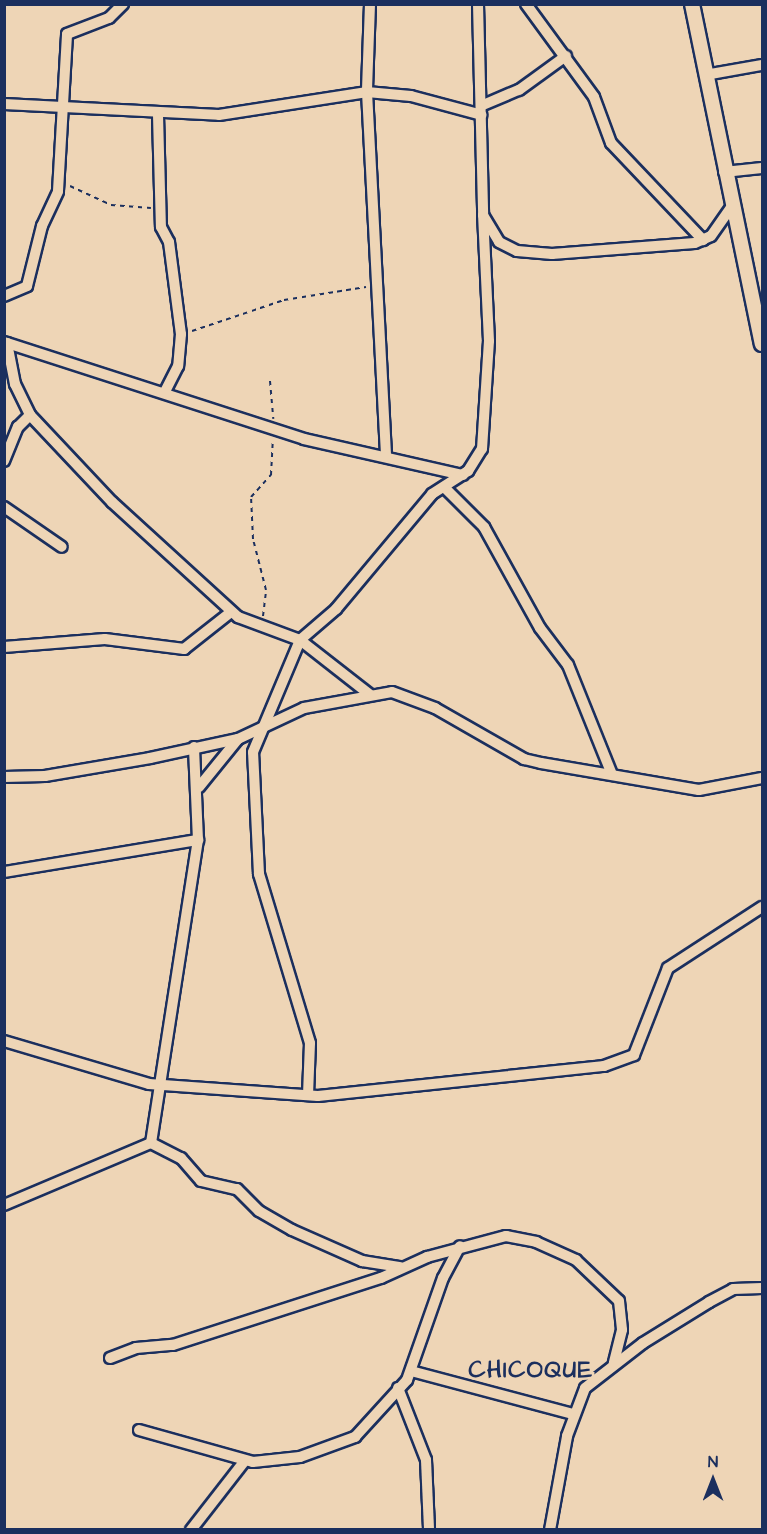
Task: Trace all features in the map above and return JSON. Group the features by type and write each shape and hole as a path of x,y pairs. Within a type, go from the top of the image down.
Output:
{"street":[{"path":"4,296 27,285 60,181 60,109 66,33 109,18 123,4"},
{"path":"370,4 367,92 386,456"},
{"path":"308,1095 310,1043 259,874 250,774 259,729 300,640 336,609 386,544 444,487 463,475 477,461 487,433 483,110 478,4"},
{"path":"526,4 594,97 611,143 703,240"},
{"path":"692,4 731,207 762,344"},
{"path":"4,104 158,114 219,114 367,92 411,96 483,110 519,90 566,56"},
{"path":"705,75 762,65"},
{"path":"158,114 159,208 181,334 178,366 165,391"},
{"path":"724,172 762,168"},
{"path":"483,215 499,242 517,251 562,254 703,240 731,207"},
{"path":"369,694 300,640 271,632 231,612 112,502 30,416 15,384 6,342 165,391 273,428 463,475"},
{"path":"4,461 18,427 30,416"},
{"path":"444,487 484,528 540,628 568,665 611,772"},
{"path":"4,507 62,547"},
{"path":"4,647 105,639 184,649 231,612"},
{"path":"4,777 100,768 238,739 304,708 369,694 413,699 524,759 611,772 699,790 762,778"},
{"path":"199,787 238,739"},
{"path":"151,1143 198,840 199,787 194,747"},
{"path":"4,872 198,840"},
{"path":"4,1041 160,1086 308,1095 419,1090 624,1062 634,1055 668,968 762,907"},
{"path":"4,1205 151,1143 181,1158 201,1181 237,1189 259,1211 292,1230 362,1261 404,1267"},
{"path":"110,1358 136,1348 173,1346 460,1246 506,1236 536,1242 576,1260 623,1310 614,1363"},
{"path":"139,1430 244,1462 300,1457 355,1437 411,1371 443,1278 460,1246"},
{"path":"550,1530 573,1414 585,1388 614,1363 733,1289 762,1288"},
{"path":"411,1371 573,1414"},
{"path":"398,1388 426,1460 429,1530"},
{"path":"191,1530 244,1462"}],"path":[{"path":"60,181 111,205 159,208"},
{"path":"181,334 284,300 376,286"},
{"path":"270,381 273,428 271,475 251,497 251,508 266,590 263,617 271,632"}],"district":[{"name":"CHICOQUE","path":"531,1371"}]}
